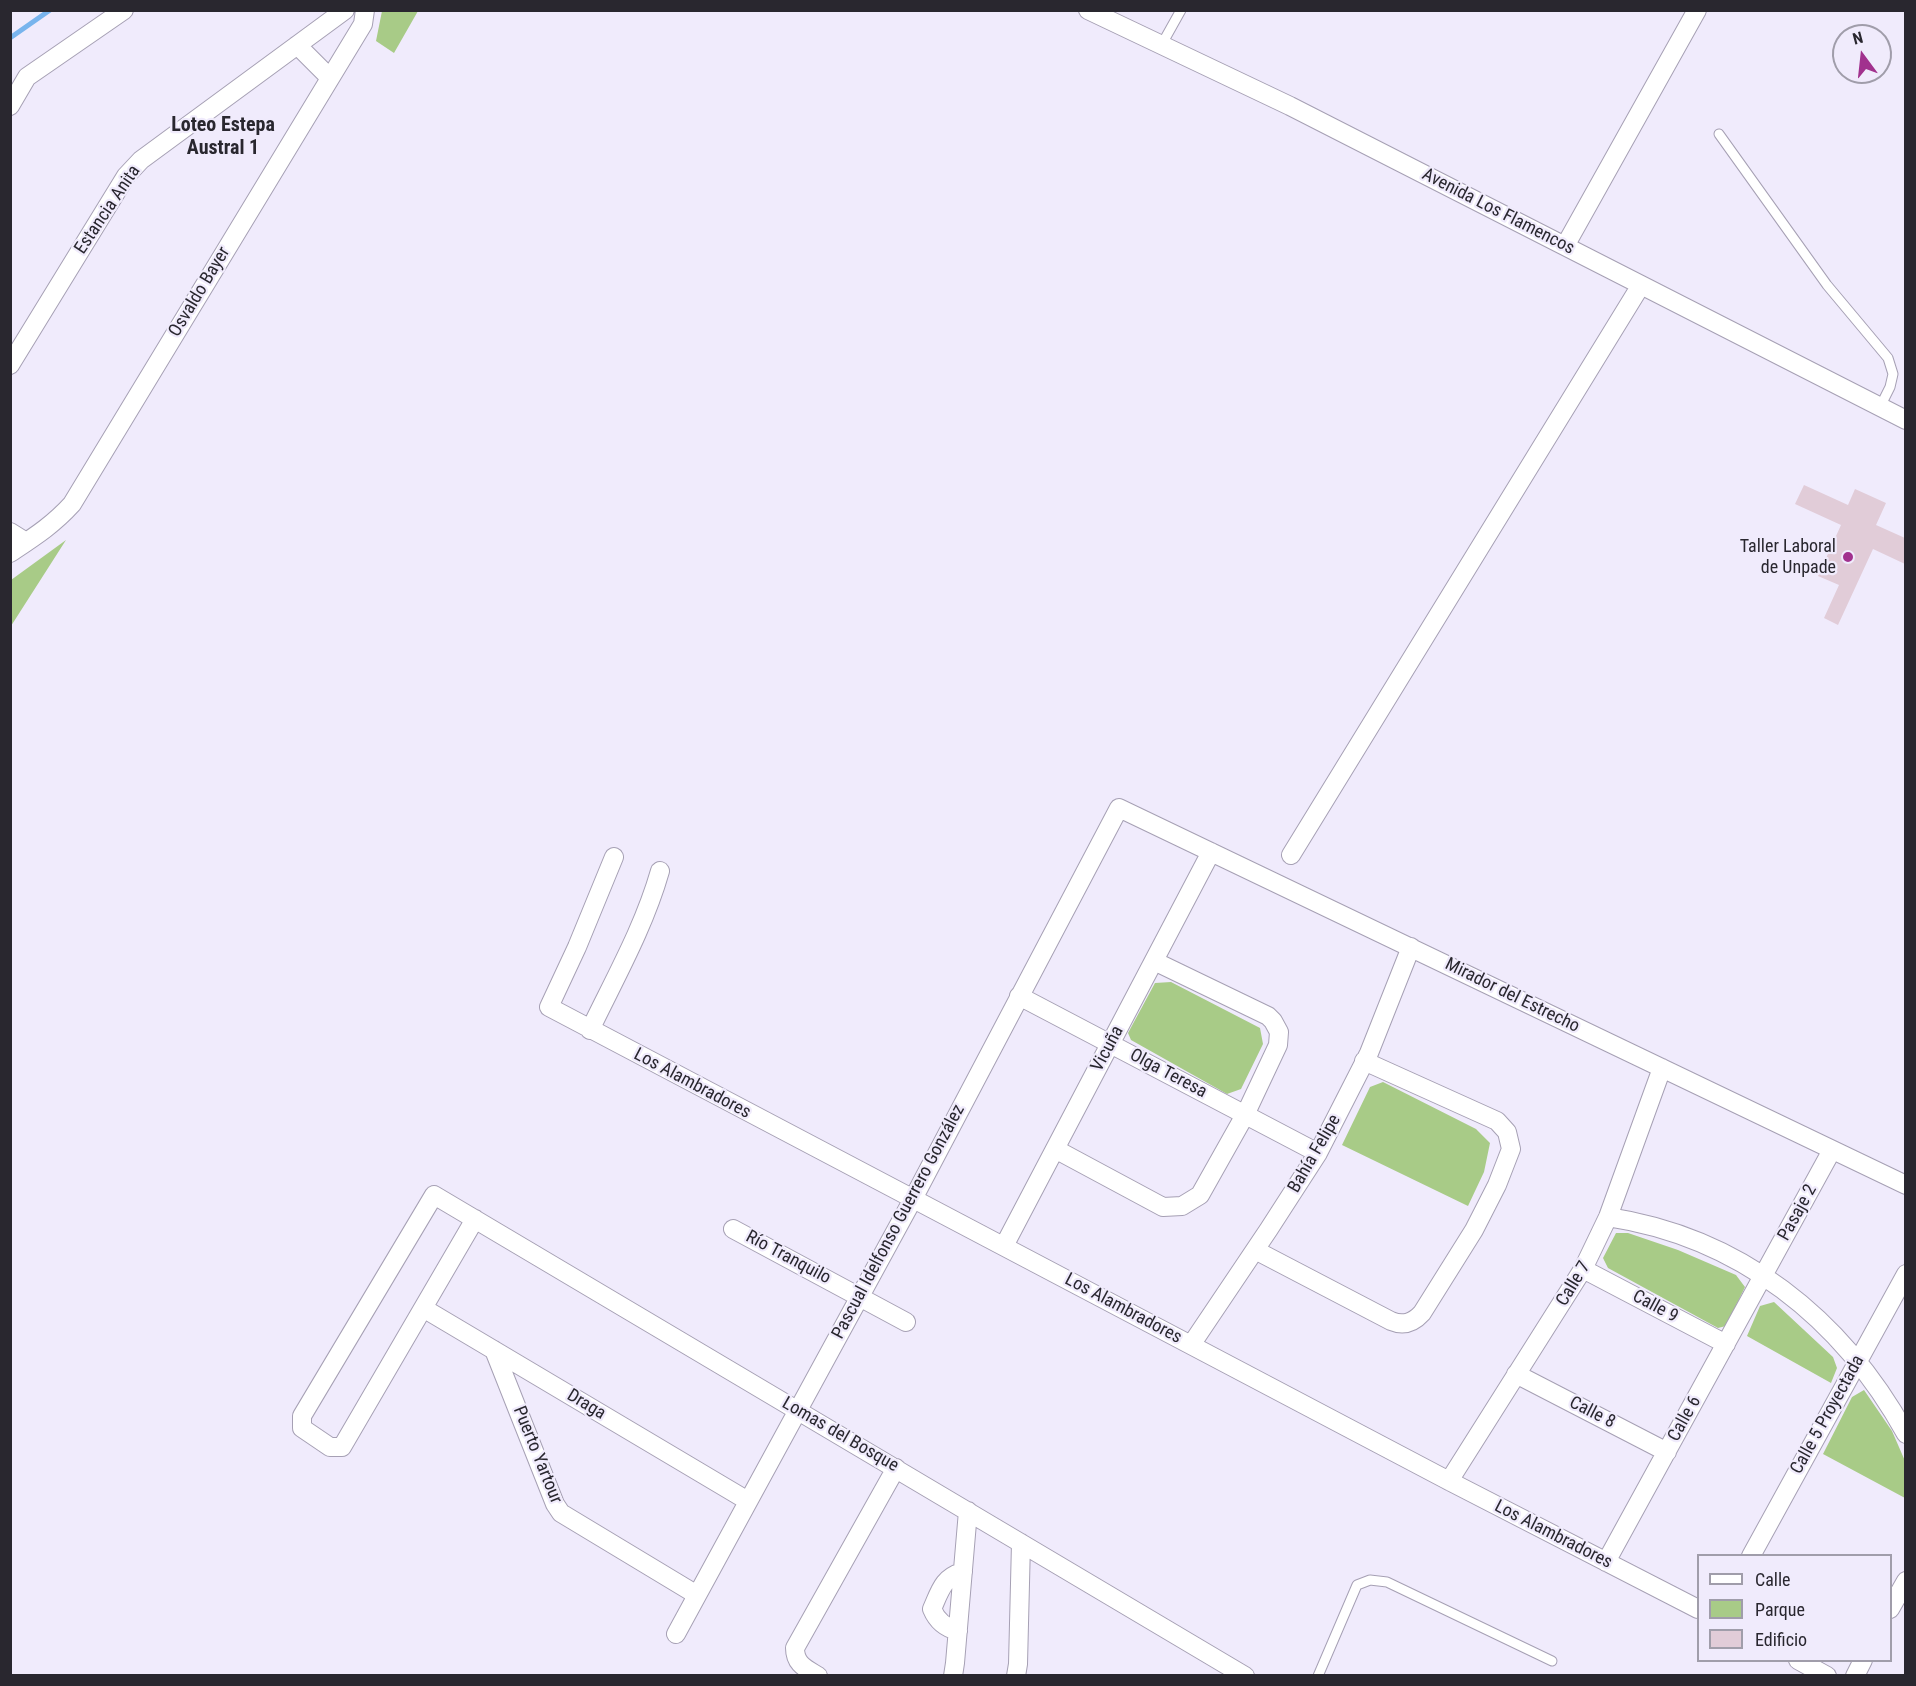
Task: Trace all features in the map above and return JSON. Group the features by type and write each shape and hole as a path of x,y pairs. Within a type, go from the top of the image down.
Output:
{"street":[{"path":"10,106 27,77 124,10"},
{"name":"Estancia Anita","path":"10,365 126,176 150,152 345,10"},
{"name":"Osvaldo Bayer","path":"10,553 43,531 72,504 363,24 366,10"},
{"name":"Avenida Los Flamencos","path":"1088,10 1290,106 1905,420"},
{"path":"1565,246 1697,10"},
{"path":"297,45 330,78"},
{"path":"1292,855 1641,285"},
{"path":"10,532 26,542"},
{"name":"Mirador del Estrecho","path":"1119,808 1905,1185"},
{"name":"Pascual Idelfonso Guerrero González","path":"676,1634 913,1199 1119,808"},
{"name":"Vicuña","path":"1004,1246 1211,852"},
{"name":"Los Alambradores","path":"614,857 594,909 549,1007 1449,1481 1697,1608"},
{"path":"590,1030 628,952 653,894 660,871"},
{"name":"Bahía Felipe","path":"1191,1345 1318,1153 1364,1061 1411,947"},
{"path":"1055,1149 1163,1207 1182,1206 1200,1195 1245,1115 1278,1045 1277,1026 1268,1016 1154,961"},
{"name":"Olga Teresa","path":"1019,996 1318,1153"},
{"path":"1255,1250 1397,1323 1411,1323 1422,1313 1474,1230 1497,1185 1511,1149 1507,1132 1497,1121 1364,1061"},
{"name":"Calle 7","path":"1449,1481 1583,1269 1608,1217 1662,1068"},
{"name":"Pasaje 2","path":"1764,1276 1832,1150"},
{"name":"Lomas del Bosque","path":"423,1308 342,1447 330,1447 302,1428 302,1416 434,1195 1245,1676"},
{"path":"1608,1217 1657,1227 1694,1239 1720,1250 1764,1276 1801,1304 1858,1361 1891,1407 1905,1434"},
{"path":"423,1308 474,1219"},
{"name":"Río Tranquilo","path":"733,1229 906,1322"},
{"name":"Calle 9","path":"1583,1269 1726,1344"},
{"name":"Calle 5 Proyectada","path":"1752,1554 1905,1274"},
{"name":"Calle 6","path":"1606,1562 1764,1276"},
{"name":"Draga","path":"423,1308 748,1501"},
{"name":"Puerto Yartour","path":"494,1350 555,1504 561,1513 697,1594"},
{"name":"Calle 8","path":"1516,1374 1667,1452"},
{"path":"818,1676 799,1663 795,1653 797,1643 896,1468"},
{"path":"953,1676 968,1511"},
{"path":"1016,1676 1021,1543"},
{"path":"958,1631 950,1629 937,1620 932,1609 942,1587 952,1575 963,1572"},
{"path":"1892,1605 1905,1581"},
{"path":"1802,1662 1827,1676"},
{"path":"1855,1676 1862,1662"}],"lane":[{"path":"1162,44 1181,10"},
{"path":"1719,134 1827,285 1888,358 1893,374 1890,387 1880,407"},
{"path":"1318,1676 1357,1585 1370,1580 1387,1582 1552,1661"}],"green space":[{"path":"382,11 418,11 394,53 376,41"},
{"path":"66,540 11,626 11,580"},
{"path":"1171,982 1260,1028 1263,1044 1241,1089 1227,1094 1131,1040 1128,1033 1155,983"},
{"path":"1383,1082 1476,1129 1490,1143 1484,1172 1468,1206 1342,1145 1370,1087"},
{"path":"1616,1233 1628,1233 1678,1250 1736,1275 1745,1287 1726,1326 1718,1328 1608,1268 1603,1258"},
{"path":"1774,1302 1833,1357 1837,1368 1831,1383 1747,1336 1760,1306"},
{"path":"1864,1390 1892,1431 1905,1461 1905,1498 1823,1454 1852,1397"}],"building":[{"name":"Taller Laboral de Unpade","path":"1804,485 1848,505 1855,489 1886,503 1876,525 1905,538 1905,564 1873,549 1838,625 1824,618 1839,585 1818,576 1841,525 1795,504"}],"waterway":[{"path":"10,38 50,10"}],"place":[{"name":"Taller Laboral de Unpade","path":"1848,557"}],"district":[{"name":"Loteo Estepa Austral 1","path":"223,138"}]}
